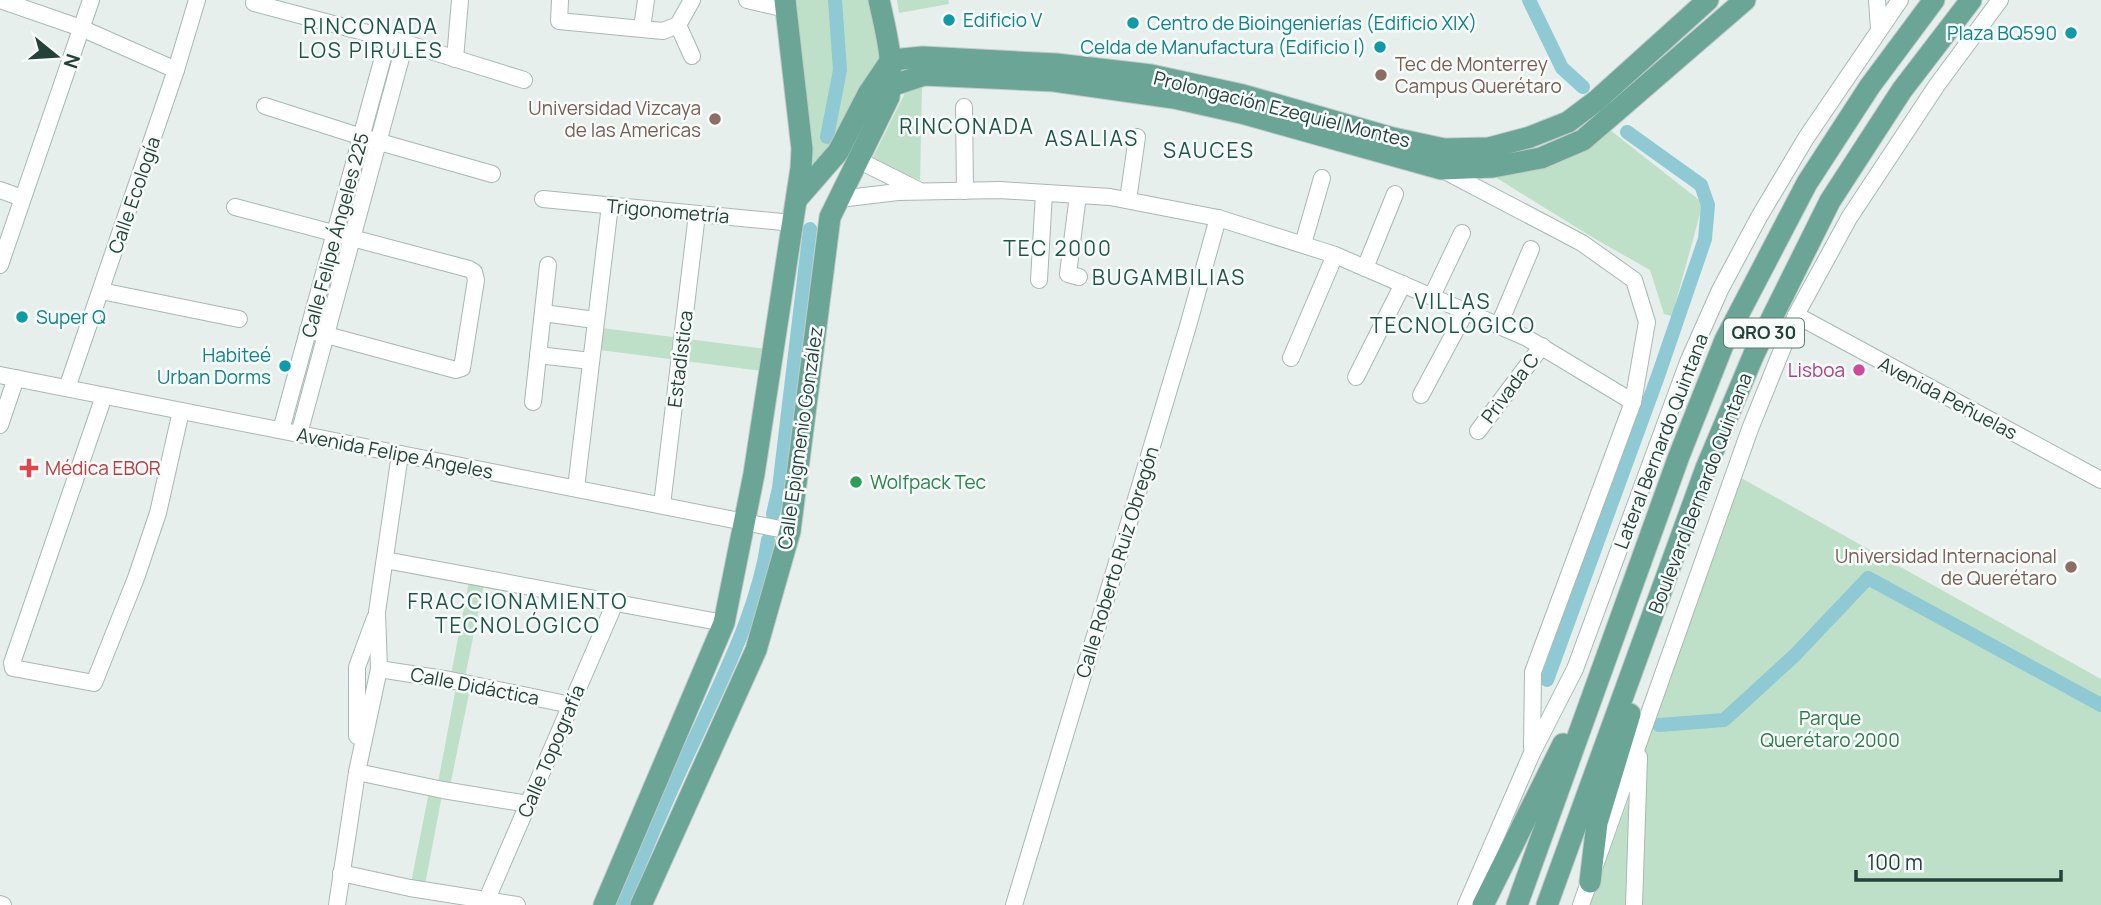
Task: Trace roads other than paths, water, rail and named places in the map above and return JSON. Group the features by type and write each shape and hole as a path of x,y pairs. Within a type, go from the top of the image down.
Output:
{"main road":[{"name":"Calle Epigmenio González","path":"641,905 756,650 790,531 831,217 891,86 891,60 879,0"},
{"name":"Prolongación Ezequiel Montes","path":"891,60 923,58 1056,64 1151,75 1243,96 1393,138 1444,149 1489,148 1530,137 1568,122 1596,102 1708,0"},
{"name":"Prolongación Ezequiel Montes","path":"891,86 924,75 1054,81 1174,98 1241,113 1441,169 1493,167 1541,158 1583,140 1745,0"},
{"name":"Boulevard Bernardo Quintana","path":"1517,905 1579,722 1608,655 1684,443 1726,340 1807,183 1870,86 1934,0"},
{"name":"Boulevard Bernardo Quintana","path":"1630,732 1656,606 1706,468 1754,354 1830,201 1902,90 1971,1"},
{"name":"Calle Epigmenio González","path":"604,905 724,623 745,522 797,199 802,149 785,5"},
{"path":"797,199 838,152 868,94 891,60"},
{"path":"1483,905 1579,722"},
{"path":"1590,882 1597,823 1630,732"},
{"path":"1547,905 1630,732"}],"street":[{"path":"0,0 81,28 176,70"},
{"path":"0,265 90,0"},
{"name":"Calle Ecología","path":"68,388 176,70 197,0"},
{"path":"455,59 460,0"},
{"path":"560,0 559,21 663,31 678,25 692,0"},
{"path":"642,28 646,0"},
{"path":"747,0 785,5"},
{"path":"1877,0 1879,29"},
{"path":"1635,703 1796,315 1849,218 1937,85 1999,0"},
{"name":"Lateral Bernardo Quintana","path":"1466,905 1532,753 1575,669 1688,362 1720,290 1759,217 1800,149 1900,1"},
{"path":"254,3 302,8 388,39 524,80"},
{"path":"678,25 692,56"},
{"name":"Calle Felipe Ángeles 225","path":"281,430 388,39"},
{"name":"Calle Felipe Ángeles 225","path":"299,434 405,43"},
{"path":"265,106 492,174"},
{"path":"964,107 965,191"},
{"path":"1128,200 1137,137"},
{"path":"858,160 920,191"},
{"name":"Prolongación Ezequiel Montes","path":"1441,169 1582,243 1634,280 1647,322 1633,402 1533,673 1532,753"},
{"path":"1303,244 1322,178"},
{"path":"0,190 22,198"},
{"path":"839,199 920,191 1044,193 1128,200 1218,218 1335,255 1499,325 1542,346 1633,402"},
{"path":"1039,280 1044,193"},
{"path":"1365,268 1395,194"},
{"path":"1078,195 1068,274 1079,277"},
{"name":"Trigonometría","path":"543,199 793,223"},
{"path":"576,488 610,205"},
{"path":"235,207 474,272 462,368 456,370 308,330"},
{"name":"Estadística","path":"662,505 697,214"},
{"name":"Calle Roberto Ruiz Obregón","path":"1014,905 1218,218"},
{"path":"1432,296 1462,233"},
{"path":"1499,325 1531,249"},
{"path":"1291,358 1335,255"},
{"path":"533,402 548,265"},
{"path":"1356,377 1403,284"},
{"path":"102,291 239,319"},
{"path":"1421,396 1466,311"},
{"path":"543,313 595,320"},
{"name":"Avenida Peñuelas","path":"1796,315 2101,480"},
{"name":"Privada C","path":"1478,431 1542,346"},
{"path":"538,355 591,361"},
{"path":"0,425 8,377"},
{"name":"Avenida Felipe Ángeles","path":"8,377 790,531"},
{"path":"104,396 12,663 13,668 94,683 136,578 158,513 181,411"},
{"path":"337,905 357,772 379,669 377,612 400,454"},
{"path":"385,560 724,623"},
{"name":"Calle Topografía","path":"487,899 615,603"},
{"path":"357,772 357,667 377,612"},
{"name":"Calle Didáctica","path":"379,669 450,680 571,705"},
{"path":"1630,732 1634,905"},
{"path":"357,772 528,804"},
{"path":"341,873 411,888 517,905"},
{"path":"1581,905 1590,882"}],"waterway":[{"path":"827,137 840,70 835,0"},
{"path":"1529,0 1562,68 1583,87"},
{"path":"1547,680 1705,239 1708,205 1701,185 1627,132"},
{"path":"773,514 779,488 810,229"},
{"path":"623,905 740,638 757,590 768,540"},
{"path":"1659,725 1724,720 1795,655 1868,578 2101,705"}],"place":[{"name":"Edificio V","path":"949,20"},
{"name":"Centro de Bioingenierías (Edificio XIX)","path":"1133,23"},
{"name":"Plaza BQ590","path":"2071,33"},
{"name":"Celda de Manufactura (Edificio I)","path":"1380,47"},
{"name":"Tec de Monterrey Campus Querétaro","path":"1381,75"},
{"name":"Universidad Vizcaya de las Americas","path":"715,119"},
{"name":"Super Q","path":"22,317"},
{"name":"Habiteé Urban Dorms","path":"285,366"},
{"name":"Lisboa","path":"1859,370"},
{"name":"Médica EBOR","path":"29,468"},
{"name":"Wolfpack Tec","path":"856,482"},
{"name":"Universidad Internacional de Querétaro","path":"2071,567"}],"district":[{"name":"RINCONADA LOS PIRULES","path":"371,39"},
{"name":"RINCONADA","path":"967,127"},
{"name":"ASALIAS","path":"1092,139"},
{"name":"SAUCES","path":"1209,151"},
{"name":"TEC 2000","path":"1058,249"},
{"name":"BUGAMBILIAS","path":"1169,278"},
{"name":"VILLAS TECNOLÓGICO","path":"1453,314"},
{"name":"FRACCIONAMIENTO TECNOLÓGICO","path":"518,614"}],"park label":[{"name":"Parque Querétaro 2000","path":"1830,729"}]}
